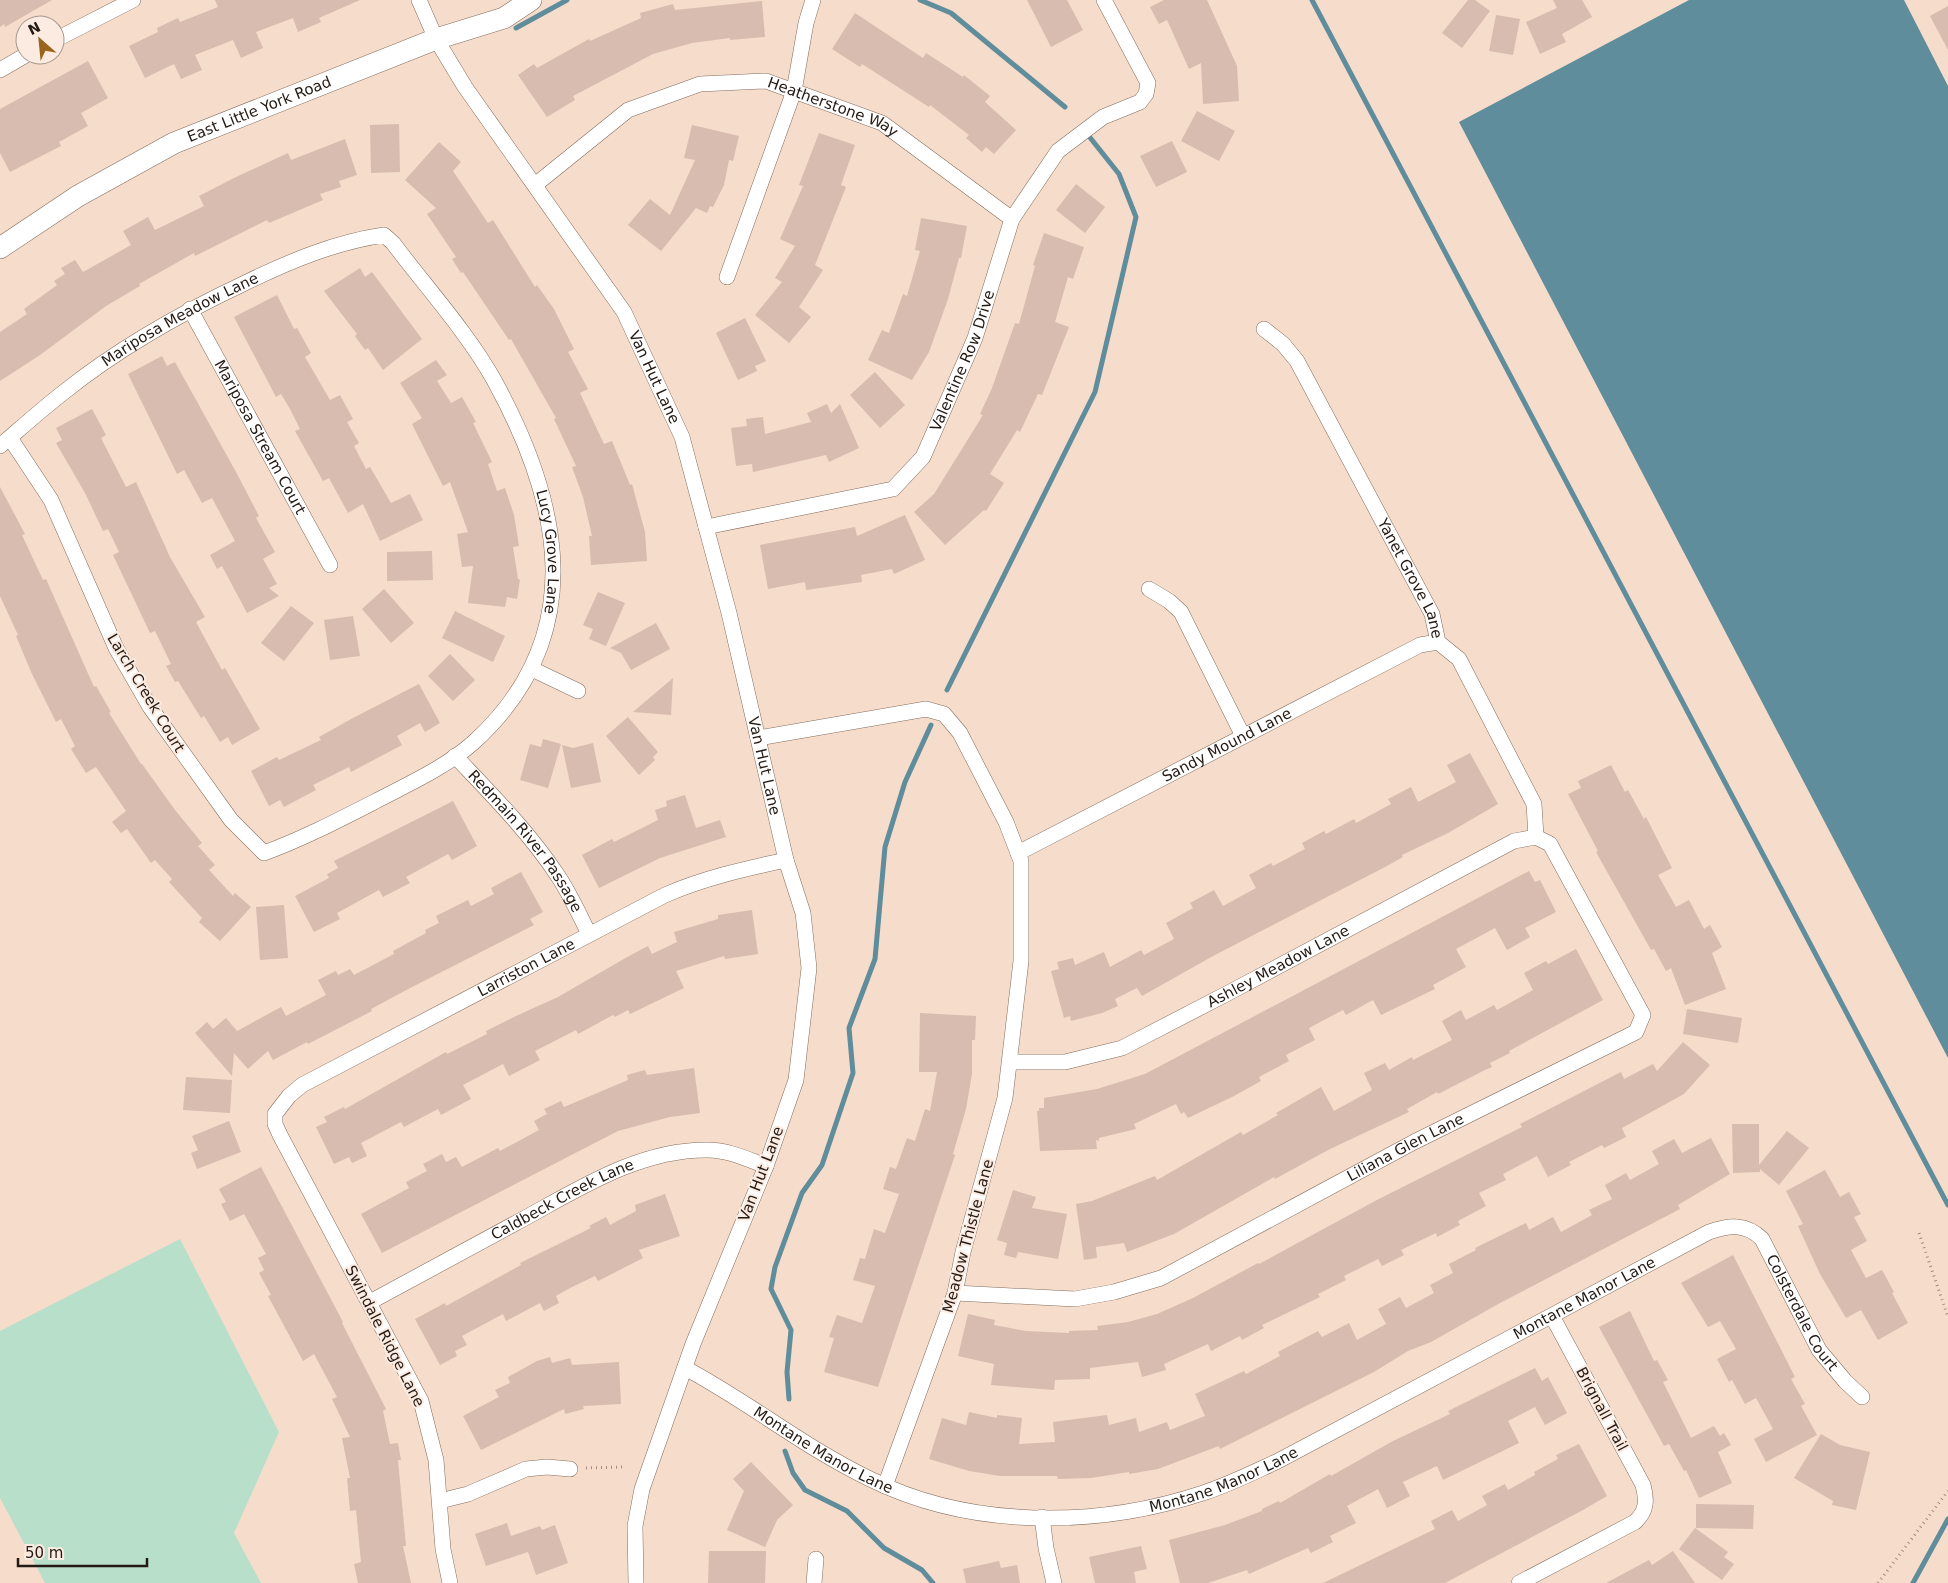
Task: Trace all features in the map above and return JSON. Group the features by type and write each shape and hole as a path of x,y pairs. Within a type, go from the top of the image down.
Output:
{"street":[{"path":"65,35 133,0"},
{"name":"Van Hut Lane","path":"419,0 436,40 465,87 624,312 682,437 730,613 786,860 802,913 809,968 796,1080 766,1166 685,1368 642,1489 636,1526 636,1583"},
{"name":"East Little York Road","path":"0,248 78,196 174,143 436,40 504,18 531,0"},
{"path":"727,277 794,91 806,23 813,0"},
{"name":"Valentine Row Drive","path":"706,527 893,488 923,457 975,338 1012,220 1058,151 1103,116 1140,102 1146,94 1148,83 1104,0"},
{"path":"0,70 15,61"},
{"name":"Heatherstone Way","path":"535,185 628,110 700,84 766,80 882,123 1012,220"},
{"name":"Mariposa Meadow Lane","path":"5,442 65,391 144,337 190,309 275,268 359,239 384,235"},
{"name":"Lucy Grove Lane","path":"264,853 299,840 434,770 473,743 501,715 532,669 554,595 555,565 549,519 538,478 517,427 493,380 458,329 393,244 384,235"},
{"name":"Mariposa Stream Court","path":"190,309 330,566"},
{"name":"Yanet Grove Lane","path":"1264,329 1283,344 1297,361 1432,614 1438,642 1459,659 1534,804 1536,837"},
{"name":"Larch Creek Court","path":"5,442 52,500 116,648 150,707 231,820 264,853"},
{"path":"1149,588 1181,612 1243,736"},
{"name":"Sandy Mound Lane","path":"1018,853 1420,645 1438,642"},
{"path":"532,669 578,691"},
{"name":"Meadow Thistle Lane","path":"758,738 926,709 944,714 960,733 977,765 1006,822 1021,861 1021,961 1006,1098 963,1252 955,1293 884,1486"},
{"name":"Redmain River Passage","path":"455,756 505,810 546,859 572,901 588,934"},
{"name":"Ashley Meadow Lane","path":"1010,1062 1065,1062 1122,1048 1241,987 1514,841 1536,837"},
{"name":"Liliana Glen Lane","path":"955,1293 1074,1299 1114,1292 1161,1278 1414,1142 1636,1032 1643,1015 1550,844 1536,837"},
{"name":"Larriston Lane","path":"280,1106 302,1085 588,934 692,884 730,872 786,860"},
{"name":"Swindale Ridge Lane","path":"280,1106 274,1114 275,1124 280,1136 421,1401 436,1460 443,1549 450,1583"},
{"name":"Caldbeck Creek Lane","path":"370,1302 586,1185 646,1160 678,1152 708,1150 729,1152 766,1166"},
{"name":"Montane Manor Lane","path":"685,1368 720,1386 810,1446 884,1486 959,1509 984,1514 1042,1518 1116,1512 1202,1493 1276,1462 1709,1232 1725,1227 1744,1228"},
{"name":"Colsterdale Court","path":"1744,1228 1754,1232 1762,1239 1819,1350 1845,1381 1862,1397"},
{"name":"Brignall Trail","path":"1519,1583 1635,1522 1642,1515 1646,1506 1643,1485 1552,1316"},
{"path":"440,1501 468,1494 526,1470 546,1467 570,1469"},
{"path":"1042,1518 1046,1548 1054,1583"},
{"path":"814,1583 816,1559"}],"path":[{"path":"1919,1233 1948,1317"},
{"path":"570,1469 624,1467"},
{"path":"1878,1583 1948,1491"}],"green space":[{"path":"180,1239 279,1432 234,1533 261,1583 45,1583 0,1498 0,1331"}],"water":[{"path":"1689,0 1904,0 1948,86 1948,1058 1459,122"}],"building":[{"path":"0,0 52,0 26,15 15,15 15,21 5,27 4,24 0,27"},
{"path":"215,0 360,0 319,18 321,22 298,32 293,18 256,32 263,48 241,58 233,40 195,55 202,70 181,79 174,64 145,78 129,46 158,32 157,28 178,18 180,22 218,7"},
{"path":"1027,0 1067,0 1083,30 1051,47"},
{"path":"1164,0 1207,0 1237,66 1239,101 1203,104 1201,63 1189,69 1167,20 1159,24 1150,7"},
{"path":"1468,0 1475,0 1490,11 1462,48 1442,33"},
{"path":"1553,0 1582,0 1592,17 1562,34 1566,42 1540,54 1526,22 1557,8"},
{"path":"762,1 765,37 730,40 730,38 692,43 653,54 573,96 575,100 547,117 518,75 534,64 537,68 589,39 590,41 641,18 640,13 673,4 675,10"},
{"path":"1948,6 1948,50 1930,16"},
{"path":"855,13 923,58 926,53 963,77 964,75 990,96 985,102 1016,130 994,154 986,147 982,152 966,138 969,135 930,105 929,107 862,64 860,67 832,49"},
{"path":"1496,15 1520,19 1513,55 1489,51"},
{"path":"88,61 108,98 81,113 88,126 59,142 61,146 10,172 0,153 0,109"},
{"path":"1197,111 1235,131 1219,161 1181,141"},
{"path":"399,124 400,172 371,173 370,125"},
{"path":"692,125 739,136 733,161 729,160 724,185 713,207 710,206 707,213 696,208 661,251 628,225 650,199 670,215 695,160 684,158"},
{"path":"819,133 855,145 841,185 846,187 815,265 823,270 799,307 811,317 789,343 755,315 782,282 775,278 795,246 780,239 803,186 799,185"},
{"path":"345,139 357,175 339,181 341,187 320,194 323,200 269,223 267,220 195,256 194,253 139,284 140,286 106,306 40,355 0,381 0,332 27,314 24,309 57,285 54,281 65,274 61,268 75,260 83,272 131,245 123,231 148,217 155,230 204,206 199,196 236,177 288,153 291,160"},
{"path":"1172,141 1187,172 1156,187 1140,156"},
{"path":"439,142 461,162 453,171 488,223 493,220 535,287 537,285 554,309 574,349 568,352 588,389 580,393 604,444 612,441 630,485 632,484 645,532 647,561 591,565 589,536 592,536 583,497 572,467 576,466 554,419 556,418 511,339 509,340 463,272 461,273 452,259 456,257 427,214 436,208 405,180"},
{"path":"1076,184 1105,207 1085,233 1056,210"},
{"path":"921,218 967,226 961,258 959,258 948,299 929,352 912,380 868,360 882,330 889,333 903,294 907,296 920,251 915,250"},
{"path":"1044,233 1084,247 1073,279 1068,277 1055,322 1069,327 1042,395 1038,394 1020,432 1017,430 990,474 1004,483 986,511 984,510 945,545 914,512 934,494 983,415 980,414 992,388 1015,323 1019,324 1035,266 1033,265"},
{"path":"360,268 365,277 372,272 422,339 383,370 368,348 365,350 355,336 357,334 324,291"},
{"path":"277,295 294,329 297,328 311,353 305,357 330,400 340,395 353,419 347,422 359,443 354,446 366,469 370,467 391,503 410,494 423,520 380,541 363,504 348,513 329,478 323,481 295,431 300,429 290,409 281,394 276,397 234,317"},
{"path":"745,318 766,361 755,366 757,371 738,380 716,333"},
{"path":"162,356 167,366 175,362 236,472 259,516 256,518 275,552 263,559 277,584 269,588 279,596 247,613 222,566 217,569 210,555 235,541 212,498 202,503 184,470 177,474 128,374"},
{"path":"436,360 447,375 437,381 451,403 462,397 476,422 473,423 492,462 488,464 497,491 505,488 514,515 519,546 513,547 518,579 520,580 517,599 507,597 505,607 468,603 473,566 462,567 457,534 468,532 450,482 443,486 412,424 422,418 400,383"},
{"path":"875,372 905,405 880,428 850,395"},
{"path":"827,404 831,413 840,404 859,448 829,462 826,455 753,472 752,464 736,466 731,428 747,426 746,419 763,417 765,434 811,422 807,413"},
{"path":"92,409 106,435 101,438 126,487 136,482 170,557 205,617 196,622 222,670 225,668 260,729 232,745 228,737 220,742 204,716 201,718 178,681 175,682 166,666 171,664 155,631 150,633 113,555 119,552 108,529 103,531 85,493 56,443 62,440 56,428"},
{"path":"0,487 25,534 22,535 43,580 46,579 94,687 96,686 111,712 109,713 141,764 202,843 198,846 215,865 209,870 233,896 235,893 251,907 220,941 199,922 202,918 169,882 172,879 155,860 151,863 127,829 121,833 112,822 126,811 96,767 86,773 71,749 75,746 61,719 56,722 32,674 16,636 18,635 0,596"},
{"path":"905,515 925,560 894,574 892,569 861,575 862,582 806,590 805,582 768,589 760,545 855,527 857,536"},
{"path":"432,551 433,580 387,581 387,552"},
{"path":"384,589 414,623 391,643 362,609"},
{"path":"598,592 625,603 606,646 589,639 593,629 583,625"},
{"path":"291,606 314,623 284,661 261,643"},
{"path":"455,611 505,636 493,662 442,638"},
{"path":"353,616 360,656 330,660 324,620"},
{"path":"656,623 670,649 631,670 621,653 610,648"},
{"path":"450,654 475,680 453,701 428,676"},
{"path":"673,678 671,715 633,712"},
{"path":"419,684 440,723 425,732 420,723 397,736 402,745 351,772 349,767 313,785 316,790 284,807 280,800 269,806 251,771 277,757 279,760 321,740 319,737"},
{"path":"628,717 658,752 653,757 655,760 639,775 606,736"},
{"path":"543,739 561,744 548,788 520,780 530,744 541,747"},
{"path":"593,743 601,782 571,788 562,745 573,748"},
{"path":"1470,753 1498,804 1448,833 1402,855 1403,857 1385,867 1213,956 1142,996 1137,988 1115,999 1118,1006 1102,1013 1071,1021 1070,1016 1064,1018 1051,971 1059,969 1057,962 1073,958 1075,965 1104,952 1110,967 1141,950 1144,955 1174,939 1166,923 1193,908 1190,903 1214,890 1223,906 1256,888 1249,875 1271,863 1273,866 1305,849 1302,843 1324,831 1326,834 1354,819 1356,823 1391,804 1388,799 1411,787 1418,802 1456,782 1447,765"},
{"path":"1611,765 1625,792 1628,790 1644,819 1646,817 1672,868 1658,875 1676,907 1689,900 1704,929 1710,925 1722,947 1712,953 1726,989 1685,1005 1671,968 1666,971 1654,949 1651,950 1596,852 1598,851 1568,794 1581,788 1578,781"},
{"path":"685,795 696,828 720,820 726,837 660,858 599,888 582,855 612,839 614,842 658,820 655,810 667,806 666,801"},
{"path":"453,801 477,846 452,860 448,854 406,877 410,883 383,897 379,890 337,913 340,919 314,932 295,896 329,878 327,874 338,868 334,861"},
{"path":"1529,871 1535,882 1540,880 1556,912 1525,928 1530,937 1507,950 1495,928 1456,949 1466,967 1433,985 1435,989 1381,1015 1373,1000 1346,1015 1343,1010 1309,1028 1315,1040 1286,1055 1289,1061 1259,1077 1261,1081 1188,1118 1184,1112 1181,1114 1176,1104 1134,1124 1136,1129 1099,1138 1099,1141 1096,1140 1097,1149 1040,1151 1037,1111 1039,1111 1039,1108 1044,1108 1044,1098 1097,1089 1145,1074"},
{"path":"521,872 543,912 530,919 534,925 412,987 371,1009 372,1011 308,1044 307,1042 273,1060 268,1051 248,1069 234,1053 232,1076 195,1033 207,1022 213,1029 226,1018 237,1031 281,1007 286,1016 326,995 318,980 336,971 338,975 350,969 354,975 394,954 393,951 426,933 425,930 439,923 436,916 468,900 471,906 494,894 491,888"},
{"path":"284,905 288,958 260,960 256,907"},
{"path":"752,910 758,954 725,959 724,956 676,971 684,988 630,1014 628,1010 615,1017 613,1015 578,1034 576,1030 535,1051 540,1060 509,1076 503,1064 463,1085 471,1099 441,1115 438,1109 404,1127 401,1122 361,1143 367,1156 352,1163 349,1157 334,1164 316,1127 327,1122 324,1117 344,1107 345,1109 446,1052 447,1054 487,1034 486,1031 558,997 648,946 652,954 677,942 674,932 718,919 718,915"},
{"path":"1576,949 1603,1000 1509,1051 1510,1053 1490,1063 1492,1067 1438,1094 1437,1092 1407,1109 1409,1112 1330,1149 1275,1179 1274,1177 1174,1234 1127,1252 1124,1243 1096,1247 1097,1258 1084,1260 1076,1204 1092,1201 1155,1176 1157,1180 1241,1132 1243,1135 1321,1087 1334,1111 1372,1090 1364,1073 1385,1063 1389,1070 1412,1057 1413,1060 1452,1040 1442,1021 1461,1010 1466,1020 1494,1005 1497,1010 1533,990 1524,973 1546,961 1548,964"},
{"path":"1687,1009 1742,1018 1738,1043 1683,1034"},
{"path":"920,1013 976,1016 975,1040 972,1040 972,1074 966,1109 953,1154 955,1155 878,1387 824,1372 834,1338 829,1337 837,1315 862,1323 875,1286 853,1280 860,1258 865,1259 874,1229 885,1233 899,1194 883,1189 890,1167 896,1169 907,1138 915,1141 925,1109 930,1111 937,1072 919,1072"},
{"path":"1683,1042 1710,1065 1684,1094 1622,1128 1626,1137 1604,1148 1602,1145 1569,1162 1571,1165 1548,1177 1537,1156 1503,1174 1506,1180 1479,1193 1486,1206 1458,1221 1460,1225 1437,1237 1436,1233 1401,1250 1404,1255 1382,1266 1378,1259 1344,1276 1346,1280 1318,1294 1320,1297 1262,1325 1264,1328 1242,1340 1240,1336 1211,1351 1208,1344 1164,1364 1166,1370 1142,1377 1138,1362 1090,1368 1090,1379 1055,1380 1054,1390 991,1385 994,1364 958,1356 968,1314 995,1320 994,1325 1026,1331 1069,1333 1069,1331 1098,1330 1097,1326 1128,1322 1157,1314 1193,1298 1375,1201 1522,1127 1520,1124 1621,1072 1624,1079 1653,1064 1657,1071"},
{"path":"694,1068 700,1113 670,1117 618,1131 382,1253 361,1214 409,1188 406,1182 427,1171 423,1164 442,1154 446,1162 456,1157 462,1167 498,1148 500,1151 539,1130 534,1121 547,1114 544,1109 561,1101 564,1107 628,1080 627,1075 645,1070 647,1075"},
{"path":"186,1077 232,1080 230,1113 183,1110"},
{"path":"229,1121 241,1152 197,1169 191,1153 198,1150 192,1136"},
{"path":"1732,1124 1759,1124 1759,1165 1787,1131 1809,1148 1779,1185 1760,1169 1760,1172 1733,1173"},
{"path":"1711,1138 1730,1174 1678,1205 1680,1209 1500,1303 1431,1342 1408,1351 1374,1372 1220,1449 1219,1446 1158,1469 1091,1478 1058,1479 1057,1476 1000,1476 969,1471 929,1459 942,1418 966,1425 969,1412 997,1418 997,1415 1022,1418 1019,1444 1055,1442 1053,1422 1107,1415 1109,1425 1136,1418 1139,1432 1167,1422 1170,1430 1205,1416 1195,1394 1244,1371 1246,1374 1280,1356 1278,1352 1318,1331 1322,1337 1349,1323 1357,1340 1386,1324 1378,1309 1400,1297 1406,1308 1434,1293 1430,1285 1453,1273 1449,1264 1476,1250 1475,1248 1526,1223 1529,1230 1553,1217 1561,1232 1592,1215 1589,1210 1612,1199 1605,1185 1626,1173 1630,1180 1659,1164 1652,1151 1674,1139 1682,1153"},
{"path":"261,1167 343,1322 386,1409 383,1411 390,1444 398,1443 401,1460 398,1460 406,1546 403,1546 411,1583 358,1583 354,1564 361,1562 356,1510 350,1511 347,1478 350,1478 342,1438 350,1437 332,1399 337,1397 314,1354 303,1361 268,1296 271,1295 259,1273 264,1270 258,1258 266,1254 244,1214 230,1221 221,1204 226,1202 219,1189"},
{"path":"1825,1170 1840,1197 1849,1192 1861,1214 1854,1217 1867,1241 1851,1250 1866,1278 1882,1270 1908,1323 1878,1340 1861,1310 1846,1318 1820,1274 1798,1226 1803,1224 1786,1191"},
{"path":"1013,1190 1036,1197 1032,1208 1067,1214 1058,1259 1018,1252 1016,1258 1004,1255 1007,1243 997,1240"},
{"path":"665,1194 680,1236 639,1250 643,1258 598,1281 595,1276 570,1288 556,1296 559,1303 544,1311 540,1303 506,1321 503,1314 462,1336 467,1345 455,1351 457,1356 440,1365 415,1319 445,1303 446,1306 521,1265 520,1263 591,1228 589,1226 606,1217 610,1225 636,1211 635,1205"},
{"path":"1733,1255 1795,1377 1791,1379 1805,1404 1801,1406 1817,1435 1766,1462 1754,1439 1773,1429 1756,1398 1745,1404 1732,1380 1729,1382 1717,1359 1736,1349 1720,1321 1708,1327 1681,1283"},
{"path":"1630,1311 1654,1361 1657,1360 1668,1380 1663,1382 1691,1438 1714,1426 1720,1436 1724,1433 1731,1445 1718,1452 1732,1483 1699,1498 1686,1470 1684,1471 1669,1444 1664,1446 1599,1327"},
{"path":"550,1357 552,1363 570,1358 572,1365 619,1362 621,1404 583,1406 584,1409 565,1414 564,1409 481,1450 463,1416 499,1397 495,1390 510,1383 508,1377 537,1361"},
{"path":"1535,1368 1542,1381 1548,1377 1567,1413 1545,1425 1535,1407 1508,1421 1519,1443 1443,1480 1437,1466 1403,1482 1410,1496 1387,1508 1378,1489 1347,1506 1356,1523 1330,1536 1333,1542 1311,1553 1308,1548 1249,1574 1247,1570 1208,1583 1180,1583 1169,1540 1225,1525 1262,1511 1262,1509 1279,1501 1280,1503 1393,1441 1450,1414 1448,1411"},
{"path":"1821,1434 1840,1445 1870,1452 1856,1510 1832,1505 1833,1501 1794,1478"},
{"path":"1579,1444 1607,1496 1583,1510 1445,1583 1323,1583 1435,1529 1431,1521 1452,1510 1458,1521 1487,1505 1482,1496 1505,1484 1508,1490 1535,1475 1534,1472 1558,1459 1556,1455"},
{"path":"751,1462 793,1505 777,1520 765,1547 727,1530 744,1491 733,1479"},
{"path":"1696,1504 1754,1505 1753,1529 1696,1528"},
{"path":"507,1523 511,1536 540,1526 542,1530 555,1525 568,1563 536,1575 528,1552 486,1566 475,1534"},
{"path":"1695,1528 1728,1552 1724,1557 1734,1564 1722,1580 1679,1549"},
{"path":"1141,1546 1147,1569 1134,1572 1136,1583 1095,1583 1089,1557"},
{"path":"709,1551 766,1551 765,1583 708,1583"},
{"path":"1673,1551 1695,1583 1606,1583 1649,1560 1652,1565"},
{"path":"999,1561 1001,1568 1017,1565 1020,1583 966,1583 963,1569"}],"waterway":[{"path":"516,28 567,0"},
{"path":"920,0 951,13 1065,107"},
{"path":"1312,0 1948,1205"},
{"path":"947,690 1095,392 1136,217 1119,174 1088,135"},
{"path":"789,1399 787,1372 791,1330 771,1289 775,1267 802,1193 822,1165 853,1073 849,1028 875,959 885,847 905,782 931,725"},
{"path":"785,1451 793,1473 805,1490 847,1511 884,1548 922,1570 933,1583"},
{"path":"1913,1583 1948,1519"}]}
